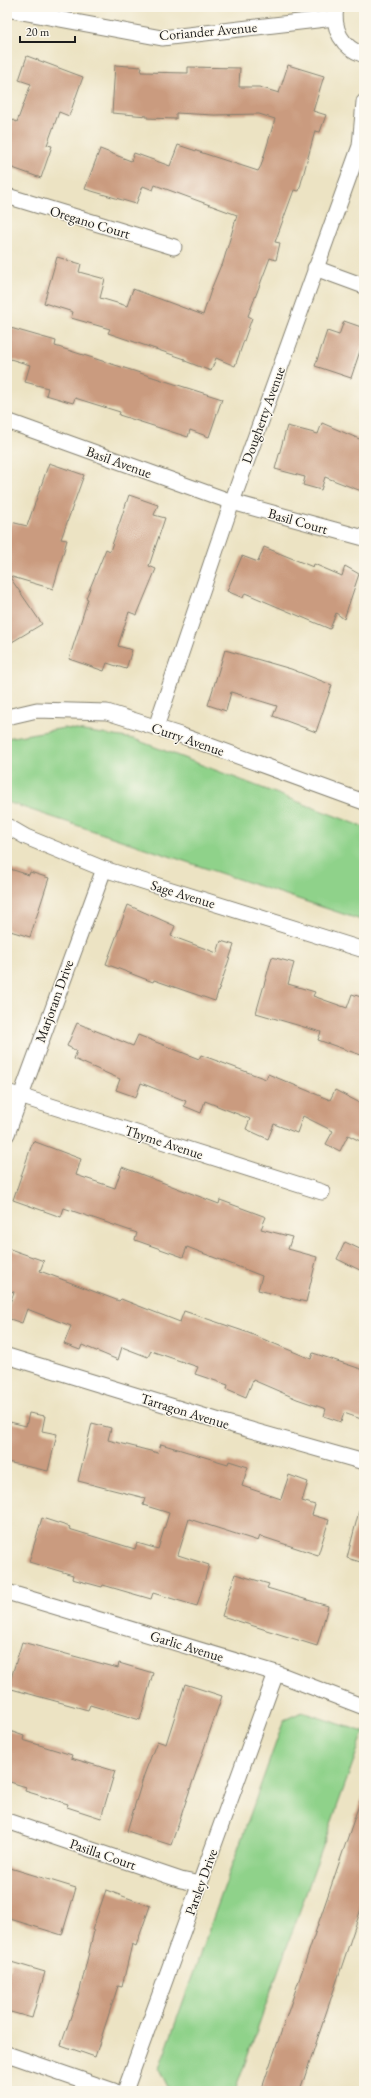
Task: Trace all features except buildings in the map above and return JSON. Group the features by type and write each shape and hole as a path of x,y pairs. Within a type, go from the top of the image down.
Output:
{"street":[{"name":"Coriander Avenue","path":"10,13 162,38 335,12"},
{"path":"335,12 337,32 344,44 355,52 364,55"},
{"name":"Dougherty Avenue","path":"156,727 232,502 360,146 364,102"},
{"name":"Oregano Court","path":"7,196 174,247"},
{"path":"315,268 364,286"},
{"name":"Basil Avenue","path":"8,424 232,502"},
{"name":"Basil Court","path":"232,502 364,538"},
{"name":"Curry Avenue","path":"7,717 37,710 107,712 156,727 364,802"},
{"name":"Sage Avenue","path":"7,826 26,837 104,868 364,950"},
{"name":"Marjoram Drive","path":"7,1134 13,1094 104,868"},
{"name":"Thyme Avenue","path":"13,1094 322,1192"},
{"name":"Tarragon Avenue","path":"7,1356 226,1423 364,1462"},
{"name":"Garlic Avenue","path":"7,1592 276,1673 364,1707"},
{"name":"Parsley Drive","path":"125,2091 276,1673"},
{"name":"Pasilla Court","path":"7,1821 181,1880 200,1884"},
{"path":"7,2054 114,2091"}],"green space":[{"path":"64,728 134,739 364,827 364,921 7,802 7,738"},
{"path":"302,1712 364,1732 235,2091 174,2091 169,2089 159,2069 284,1720"}]}
